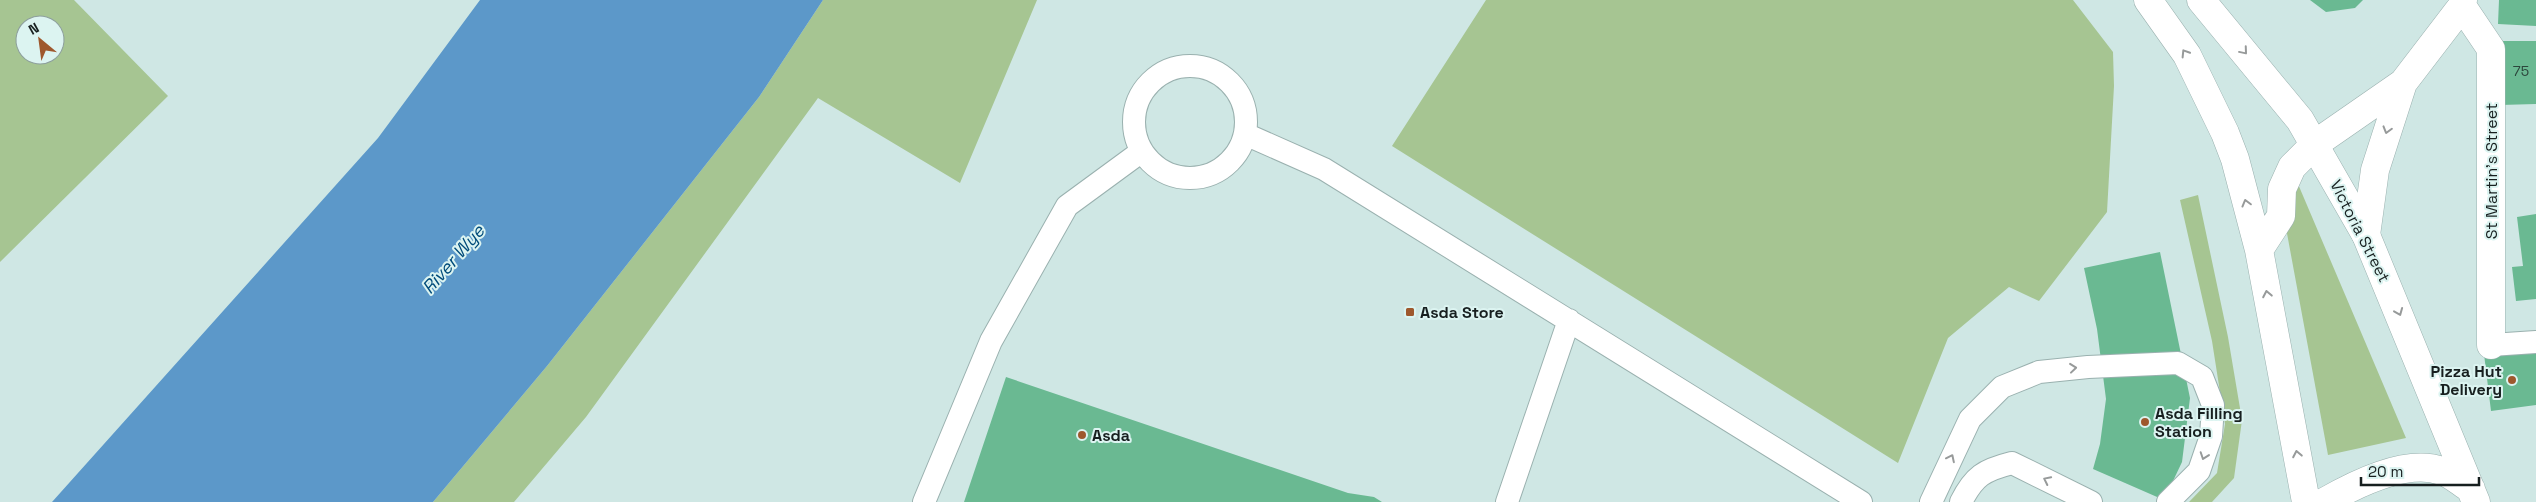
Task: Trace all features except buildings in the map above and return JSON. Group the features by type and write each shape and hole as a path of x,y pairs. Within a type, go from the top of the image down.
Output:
{"main road":[{"path":"2148,0 2187,55 2226,133 2259,250 2306,502"},
{"name":"Victoria Street","path":"2201,0 2300,120 2366,235 2474,496"},
{"name":"St Martin's Street","path":"2366,235 2375,170 2403,84 2462,3 2491,49 2491,345"},
{"path":"2259,250 2281,216 2282,189 2292,166 2315,144 2403,84"},
{"path":"2324,502 2350,488 2383,475 2417,468 2442,471 2474,496"}],"lane":[{"path":"1184,65 1202,67 1218,73 1232,84 1242,99 1246,116 1245,134 1239,150 1227,164 1211,174 1192,178 1172,175 1155,166 1142,152 1134,133 1134,114 1140,95 1152,80 1167,70 1184,65"},
{"path":"1245,134 1324,169 1861,502"},
{"path":"924,502 991,341 1067,206 1142,152"},
{"path":"1507,502 1569,320"},
{"path":"2491,345 2536,342"},
{"path":"1931,502 1970,419 2002,387 2039,372 2088,367 2178,363 2202,377 2213,405 2211,436 2199,472 2168,502"},
{"path":"1961,502 1969,486 1986,469 2012,463 2091,502"}],"green space":[{"path":"0,0 74,0 168,96 0,262"},
{"path":"823,0 1037,0 960,183 818,98 586,417 514,502 433,502 547,366 759,97"},
{"path":"1486,0 2073,0 2113,52 2114,86 2107,212 2039,301 2009,287 1948,338 1898,463 1392,146"},
{"path":"2295,183 2298,184 2406,438 2328,455 2286,228"},
{"path":"2198,195 2228,337 2242,420 2234,478 2212,502 2189,502 2217,473 2225,424 2212,341 2180,200"}],"water":[{"name":"River Wye","path":"480,0 823,0 759,97 547,366 433,502 52,502 378,138"}],"place":[{"name":"Asda Store","path":"1410,312"},
{"name":"Pizza Hut Delivery","path":"2512,380"},
{"name":"Asda Filling Station","path":"2145,422"},
{"name":"Asda","path":"1082,435"}]}
